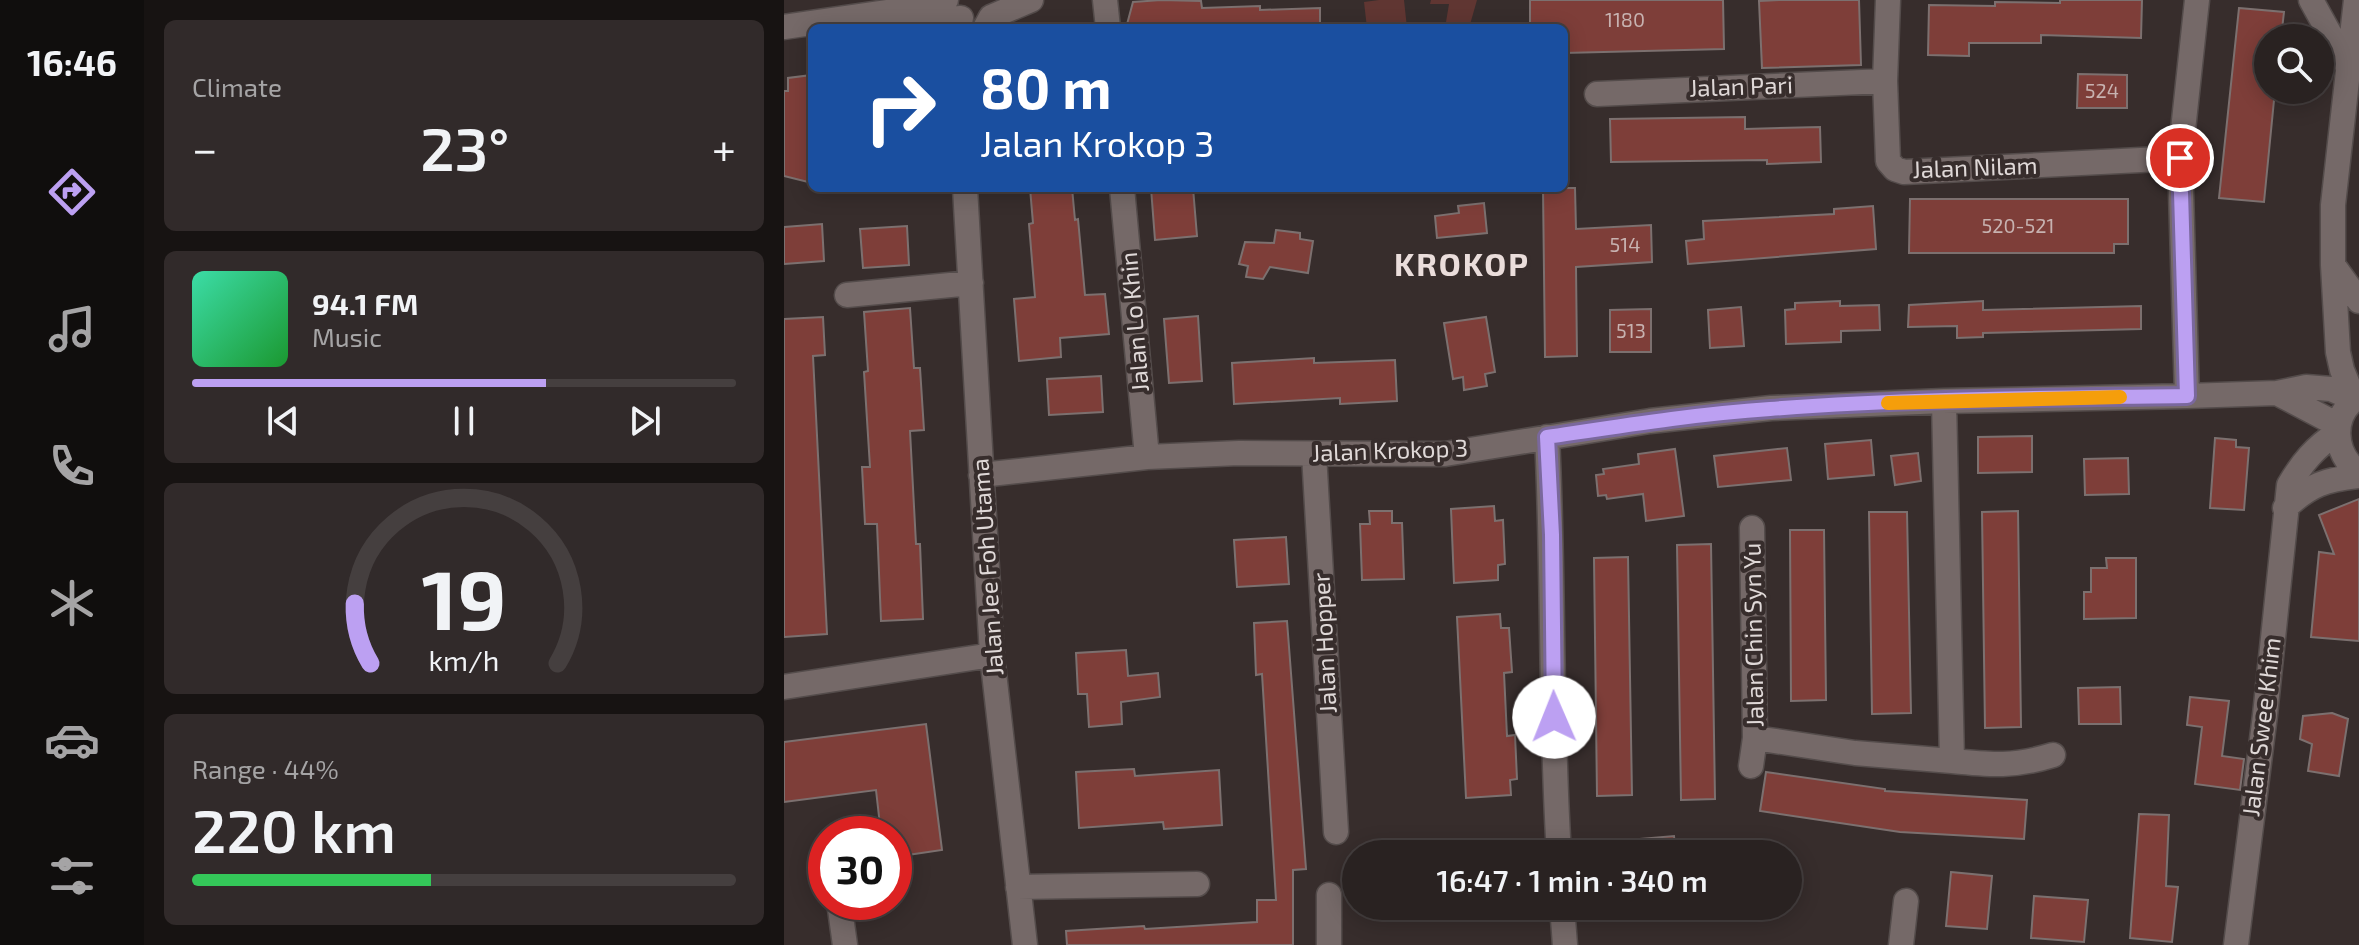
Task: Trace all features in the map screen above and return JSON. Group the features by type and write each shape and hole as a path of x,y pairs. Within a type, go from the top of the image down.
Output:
{"street":[{"path":"831,24 910,19 917,3 975,15 1031,0"},
{"path":"1105,0 1108,24"},
{"name":"Jalan Nilam","path":"1888,0 1885,81 1888,161 1895,169 1904,172 2180,158"},
{"path":"2187,396 2180,158 2197,0"},
{"path":"2311,0 2348,67"},
{"path":"2356,0 2333,205 2333,265 2338,352 2342,370 2357,397"},
{"path":"784,27 808,25"},
{"name":"Jalan Pari","path":"1597,94 1885,81"},
{"name":"Jalan Jee Foh Utama","path":"965,192 992,655 1025,945"},
{"name":"Jalan Lo Khin","path":"1122,192 1147,457"},
{"path":"2333,265 2359,301"},
{"path":"847,295 971,283"},
{"name":"Jalan Krokop 3","path":"981,475 1147,457 1239,453 1445,454 1650,421 1771,408 2277,393 2306,387 2331,389 2357,397"},
{"name":"Jalan Krokop 3","path":"2277,393 2338,429"},
{"name":"Jalan Swee Khim","path":"2236,945 2265,715 2289,485 2319,444 2338,429 2344,410 2357,397"},
{"path":"1944,401 1952,761"},
{"path":"2338,429 2340,450 2359,474"},
{"path":"1547,437 1558,840"},
{"name":"Jalan Hopper","path":"1314,454 1336,832"},
{"path":"2285,508 2304,490 2328,479 2359,474"},
{"name":"Jalan Chin Syn Yu","path":"1752,528 1755,738 1855,753 2002,766 2053,755"},
{"path":"784,687 992,655"},
{"path":"1751,766 1755,738"},
{"path":"1018,887 1197,884"},
{"path":"1329,895 1329,945"},
{"path":"1901,945 1906,901"},
{"path":"842,920 845,945"},
{"path":"1563,920 1565,945"}],"shaded area":[{"path":"1404,0 1407,24 1367,24 1364,2"},
{"path":"1431,0 1477,0 1470,24 1446,24 1449,4 1430,4"}],"building":[{"path":"1530,0 1723,0 1724,49 1568,53 1568,24 1530,24"},
{"path":"1859,0 1861,65 1762,68 1759,1"},
{"path":"2060,0 2142,0 2141,38 2041,35 2041,43 1969,43 1969,56 1928,55 1929,5 1995,6 1995,2 2060,3"},
{"path":"1201,1 1202,8 1260,6 1260,10 1320,8 1320,24 1127,24 1133,2"},
{"path":"2239,8 2284,12 2283,24 2254,24 2254,104 2274,104 2264,202 2219,198"},
{"path":"2078,74 2127,75 2127,108 2077,108"},
{"path":"808,76 808,182 784,176 784,91 788,91 788,78"},
{"path":"1745,117 1745,129 1820,127 1821,162 1611,162 1610,119"},
{"path":"1568,188 1575,188 1576,229 1651,225 1652,262 1576,267 1577,356 1545,357 1543,192 1568,192"},
{"path":"1030,192 1072,192 1085,295 1105,294 1109,334 1060,338 1061,357 1019,361 1014,299 1035,297 1029,224 1033,223"},
{"path":"1151,192 1193,192 1197,236 1155,240"},
{"path":"1910,199 2128,199 2128,244 2114,244 2114,253 1909,253"},
{"path":"1484,203 1487,233 1437,238 1435,216 1459,213 1458,206"},
{"path":"1873,206 1876,249 1688,264 1686,241 1704,239 1703,221 1834,214 1834,209"},
{"path":"822,224 824,261 784,264 784,227"},
{"path":"907,226 909,265 863,268 860,229"},
{"path":"1276,230 1300,233 1300,239 1313,241 1308,273 1270,267 1263,279 1246,277 1248,266 1239,264 1245,242 1274,243"},
{"path":"1840,301 1840,306 1879,305 1880,330 1841,331 1841,342 1786,344 1785,310 1795,309 1795,303"},
{"path":"1983,301 1983,310 2141,306 2141,329 1983,333 1983,337 1957,338 1957,326 1908,327 1909,305"},
{"path":"1741,307 1744,346 1710,348 1708,310"},
{"path":"910,308 914,368 920,368 924,430 910,431 923,619 881,621 877,524 865,524 862,467 870,467 864,312"},
{"path":"1651,309 1651,352 1610,352 1610,310"},
{"path":"1198,316 1202,381 1169,383 1164,319"},
{"path":"823,317 825,355 813,356 827,634 784,637 784,319"},
{"path":"1486,317 1495,372 1485,374 1487,386 1464,390 1463,377 1453,379 1444,323"},
{"path":"1314,358 1314,363 1395,360 1397,401 1340,404 1340,398 1234,404 1232,363"},
{"path":"1101,376 1103,412 1049,415 1047,379"},
{"path":"2032,436 2032,472 1978,473 1978,437"},
{"path":"2215,438 2236,440 2236,447 2249,448 2244,510 2210,508"},
{"path":"1871,440 1874,475 1828,479 1825,444"},
{"path":"1787,448 1791,480 1718,487 1714,456"},
{"path":"1675,449 1684,516 1646,521 1643,494 1607,499 1606,495 1598,496 1596,475 1604,474 1603,469 1639,464 1638,454"},
{"path":"1918,453 1921,481 1895,485 1891,456"},
{"path":"2128,458 2129,494 2085,495 2084,459"},
{"path":"2359,499 2359,641 2311,637 2319,552 2334,554 2319,515"},
{"path":"1494,506 1495,521 1503,520 1505,564 1498,565 1498,580 1454,583 1451,509"},
{"path":"1369,511 1392,511 1392,523 1402,523 1404,579 1362,580 1360,524 1370,524"},
{"path":"2018,511 2021,727 1985,728 1982,512"},
{"path":"1869,512 1907,512 1911,713 1872,714"},
{"path":"1790,530 1824,530 1826,700 1791,701"},
{"path":"1286,537 1289,584 1237,587 1234,540"},
{"path":"1711,544 1715,799 1681,800 1677,545"},
{"path":"1628,557 1632,795 1597,796 1594,558"},
{"path":"2106,558 2136,558 2136,618 2084,619 2084,592 2091,592 2091,568 2107,568"},
{"path":"1500,614 1501,628 1509,628 1512,672 1504,673 1507,736 1515,735 1517,779 1510,780 1511,795 1466,798 1457,617"},
{"path":"1287,621 1306,869 1293,870 1293,945 1067,945 1066,931 1257,922 1257,900 1276,900 1262,674 1256,675 1254,623"},
{"path":"1126,650 1128,676 1158,673 1160,697 1121,702 1122,724 1089,727 1087,694 1078,694 1076,653"},
{"path":"2120,687 2121,724 2079,724 2078,688"},
{"path":"2190,697 2229,701 2222,756 2244,759 2240,790 2195,784 2202,727 2187,725"},
{"path":"2332,713 2348,719 2339,776 2308,771 2312,744 2300,739 2303,716"},
{"path":"926,724 942,850 912,854 912,816 879,816 876,790 784,802 784,742"},
{"path":"1134,769 1135,776 1219,770 1222,825 1164,829 1163,822 1079,828 1076,772"},
{"path":"1766,772 1885,791 2027,800 2024,839 1900,832 1760,811"},
{"path":"2139,814 2169,815 2166,886 2178,887 2172,942 2130,938"},
{"path":"1674,836 1674,840 1628,840"},
{"path":"1951,872 1992,876 1987,929 1946,926"},
{"path":"2034,896 2088,900 2084,942 2031,938"}],"slow traffic":[{"path":"1888,403 2120,397"}],"district":[{"name":"KROKOP","path":"1462,265"}],"route":[{"path":"1554,717 1552,535 1547,437 1650,421 1771,408 2187,396 2180,158"}]}
